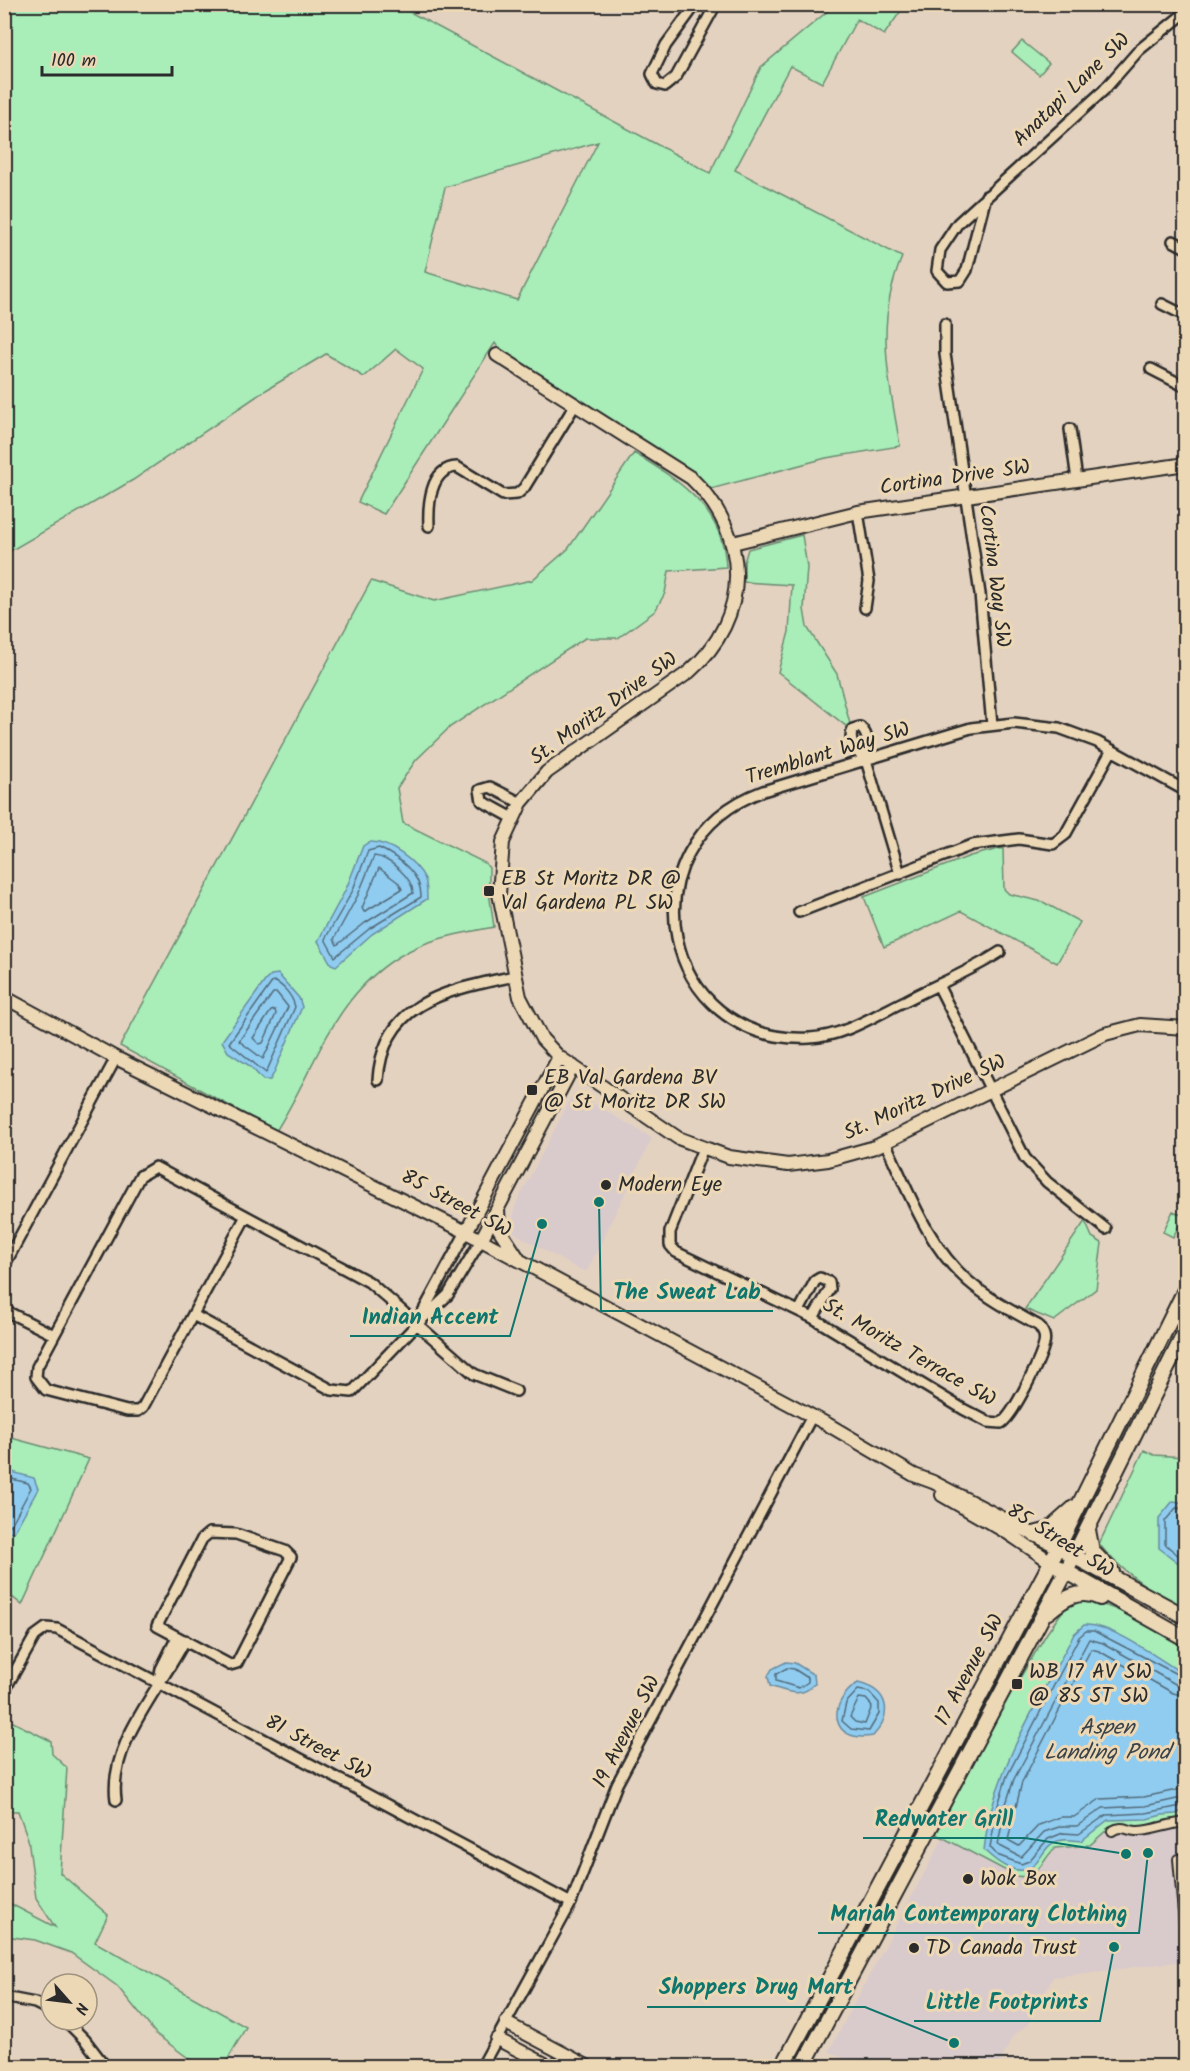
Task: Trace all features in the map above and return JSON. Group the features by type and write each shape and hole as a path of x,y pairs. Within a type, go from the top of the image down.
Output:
{"main road":[{"name":"17 Avenue SW","path":"783,2067 1051,1562 1185,1288"},
{"name":"17 Avenue SW","path":"803,2067 1088,1530 1185,1330"},
{"path":"1035,1534 1049,1530 1081,1502"},
{"path":"1088,1530 1092,1551 1117,1579"},
{"name":"85 Street SW","path":"1058,1547 1185,1617"},
{"name":"85 Street SW","path":"1051,1562 1185,1639"},
{"path":"1041,1618 1062,1600 1082,1593 1093,1594 1128,1608"},
{"path":"969,1717 984,1725"},
{"path":"906,1834 922,1842"}],"street":[{"path":"696,4 656,62 652,74 657,84 669,85 676,77 716,4"},
{"name":"Anatapi Lane SW","path":"986,196 968,270 960,281 947,282 937,271 940,250 958,223 986,196 1104,90 1139,50 1185,12"},
{"path":"1173,241 1185,248"},
{"path":"1162,304 1185,316"},
{"name":"Cortina Way SW","path":"945,324 945,354 981,594 992,725"},
{"name":"St. Moritz Drive SW","path":"497,355 691,478 718,508 733,543 737,579 734,600 725,627 707,655 689,672 555,765 538,780 521,803 503,842 499,894 515,976 525,1011 542,1039 559,1057 678,1138 703,1148 754,1162 788,1165 842,1157 885,1142 1090,1040 1120,1028 1156,1024 1185,1028"},
{"path":"1151,369 1185,387"},
{"path":"429,526 431,496 437,477 444,470 457,467 503,495 517,494 575,405"},
{"path":"1070,429 1077,480"},
{"name":"Cortina Drive SW","path":"733,543 858,512 1185,464"},
{"path":"858,512 868,581 865,608"},
{"name":"Tremblant Way SW","path":"1000,952 938,985 834,1034 810,1038 777,1036 743,1024 715,1005 692,977 678,946 674,912 676,884 688,852 708,825 721,813 747,796 971,728 1014,723 1059,728 1112,750 1185,791"},
{"path":"799,912 984,842 1019,839 1049,844 1057,842 1065,835 1112,750"},
{"path":"866,760 900,874"},
{"path":"513,818 482,801 480,790 490,787 521,803"},
{"path":"378,1080 387,1041 412,1012 445,992 515,976"},
{"path":"938,985 1025,1158 1047,1182 1106,1229"},
{"name":"85 Street SW","path":"4,997 116,1058 466,1232 812,1416 914,1475 1058,1547"},
{"path":"417,1324 559,1057"},
{"path":"4,1266 116,1058"},
{"path":"193,1314 332,1390 345,1393 359,1388 417,1324 448,1295 481,1240 573,1066"},
{"name":"St. Moritz Terrace SW","path":"703,1148 670,1232 672,1249 813,1318 963,1409 994,1423 1004,1421 1011,1414 1043,1347 1044,1334 1039,1326 989,1298 967,1280 945,1257 933,1239 885,1142"},
{"path":"246,1216 146,1402 133,1412 42,1388 35,1371 140,1176 146,1170 161,1169 369,1282 474,1374 516,1391"},
{"path":"498,1208 499,1229 520,1262"},
{"path":"799,1311 815,1281 820,1278 829,1282 830,1289 813,1318"},
{"path":"4,1310 54,1335"},
{"name":"19 Avenue SW","path":"482,2067 572,1903 618,1784 812,1416"},
{"name":"85 Street SW","path":"914,1475 930,1488 1008,1533 1051,1562"},
{"path":"209,1533 236,1534 288,1553 291,1561 237,1663 230,1665 181,1638 157,1626 202,1539 209,1533"},
{"name":"81 Street SW","path":"4,1691 34,1636 46,1628 57,1629 572,1903"},
{"path":"116,1800 116,1765 158,1684 168,1673 181,1638"},
{"path":"1112,1831 1121,1827 1145,1830 1162,1824 1185,1822"},
{"path":"1178,1859 1185,1935"},
{"path":"4,1997 39,2005"},
{"path":"506,2023 587,2067"},
{"path":"803,2028 819,2036"},
{"path":"77,2032 105,2067"},
{"path":"497,2039 549,2067"}],"shaded area":[{"path":"574,1092 652,1138 587,1271 578,1269 516,1234 512,1229 515,1206"},
{"path":"1185,1819 1185,1961 1053,1977 1028,2024 1014,2035 998,2066 859,2066 829,2051 943,1838 1016,1876 1040,1869 1055,1848 1083,1847 1114,1826 1152,1826 1166,1820"}],"green space":[{"path":"5,5 397,5 710,173 761,67 835,5 905,5 884,35 857,19 822,83 790,66 735,170 902,257 893,282 886,328 888,374 900,446 826,458 711,489 696,474 499,349 495,343 384,514 358,502 423,369 396,349 364,377 326,354 266,390 133,480 5,554","holes":["598,142 517,300 425,272 445,187"]},
{"path":"1022,41 1049,63 1039,75 1012,52"},
{"path":"634,453 667,474 696,498 717,529 726,567 669,571 665,593 655,611 618,638 585,638 450,727 416,760 397,788 403,823 485,863 489,868 489,892 494,927 447,937 419,946 391,962 368,981 349,1002 333,1026 276,1131 120,1046 371,581 434,601 532,580 568,549"},
{"path":"802,535 807,567 804,609 807,627 837,674 850,724 846,726 778,672 789,632 792,585 744,582 744,562 748,549"},
{"path":"1003,848 1004,889 1009,894 1043,902 1080,922 1057,963 961,911 884,947 864,897 970,856"},
{"path":"1173,1211 1184,1216 1173,1237 1163,1232"},
{"path":"1085,1221 1092,1237 1102,1243 1096,1289 1054,1321 1025,1309"},
{"path":"4,1436 89,1459 22,1605 5,1591"},
{"path":"1144,1450 1154,1455 1185,1457 1185,1610 1139,1581 1117,1564 1099,1544"},
{"name":"Aspen Landing Pond","path":"1085,1598 1131,1615 1185,1644 1185,1819 1166,1820 1139,1828 1121,1824 1109,1828 1090,1845 1055,1848 1035,1872 1030,1875 1016,1876 936,1834 1006,1701 1047,1633 1069,1602"},
{"path":"5,1718 51,1741 52,1754 67,1768 60,1873 108,1915 95,1942 246,2027 224,2066 199,2066 156,2034 117,1986 71,1953 35,1940 5,1936 5,1901 55,1927 36,1898 28,1839 18,1811 5,1811"}],"water":[{"path":"369,842 385,845 409,859 425,879 427,899 372,934 336,966 331,964 318,941 346,889 363,846"},
{"path":"278,974 299,998 302,1007 273,1075 270,1080 263,1080 250,1066 228,1052 222,1041 265,981 271,975"},
{"path":"5,1470 34,1478 38,1489 14,1532 5,1531"},
{"path":"1173,1501 1185,1503 1185,1568 1159,1548 1159,1518"},
{"name":"Aspen Landing Pond","path":"1084,1625 1095,1626 1122,1636 1185,1675 1185,1810 1176,1814 1147,1819 1108,1820 1081,1841 1056,1841 1048,1847 1034,1865 1028,1869 1014,1870 1001,1864 984,1850 996,1793 1018,1738 1074,1634"},
{"path":"786,1662 795,1663 814,1675 815,1683 800,1693 770,1686 768,1676 772,1669"},
{"path":"858,1683 876,1691 885,1704 884,1719 873,1736 859,1737 848,1734 837,1720 837,1711 841,1701"}],"place":[{"name":"EB St Moritz DR @ Val Gardena PL SW","path":"489,891"},
{"name":"EB Val Gardena BV @ St Moritz DR SW","path":"532,1090"},
{"name":"Modern Eye","path":"606,1185"},
{"name":"The Sweat Lab","path":"599,1202"},
{"name":"Indian Accent","path":"542,1224"},
{"name":"WB 17 AV SW @ 85 ST SW","path":"1017,1684"},
{"name":"Mariah Contemporary Clothing","path":"1148,1853"},
{"name":"Redwater Grill","path":"1126,1854"},
{"name":"Wok Box","path":"968,1879"},
{"name":"Little Footprints","path":"1114,1947"},
{"name":"TD Canada Trust","path":"914,1948"},
{"name":"Shoppers Drug Mart","path":"954,2043"}]}
